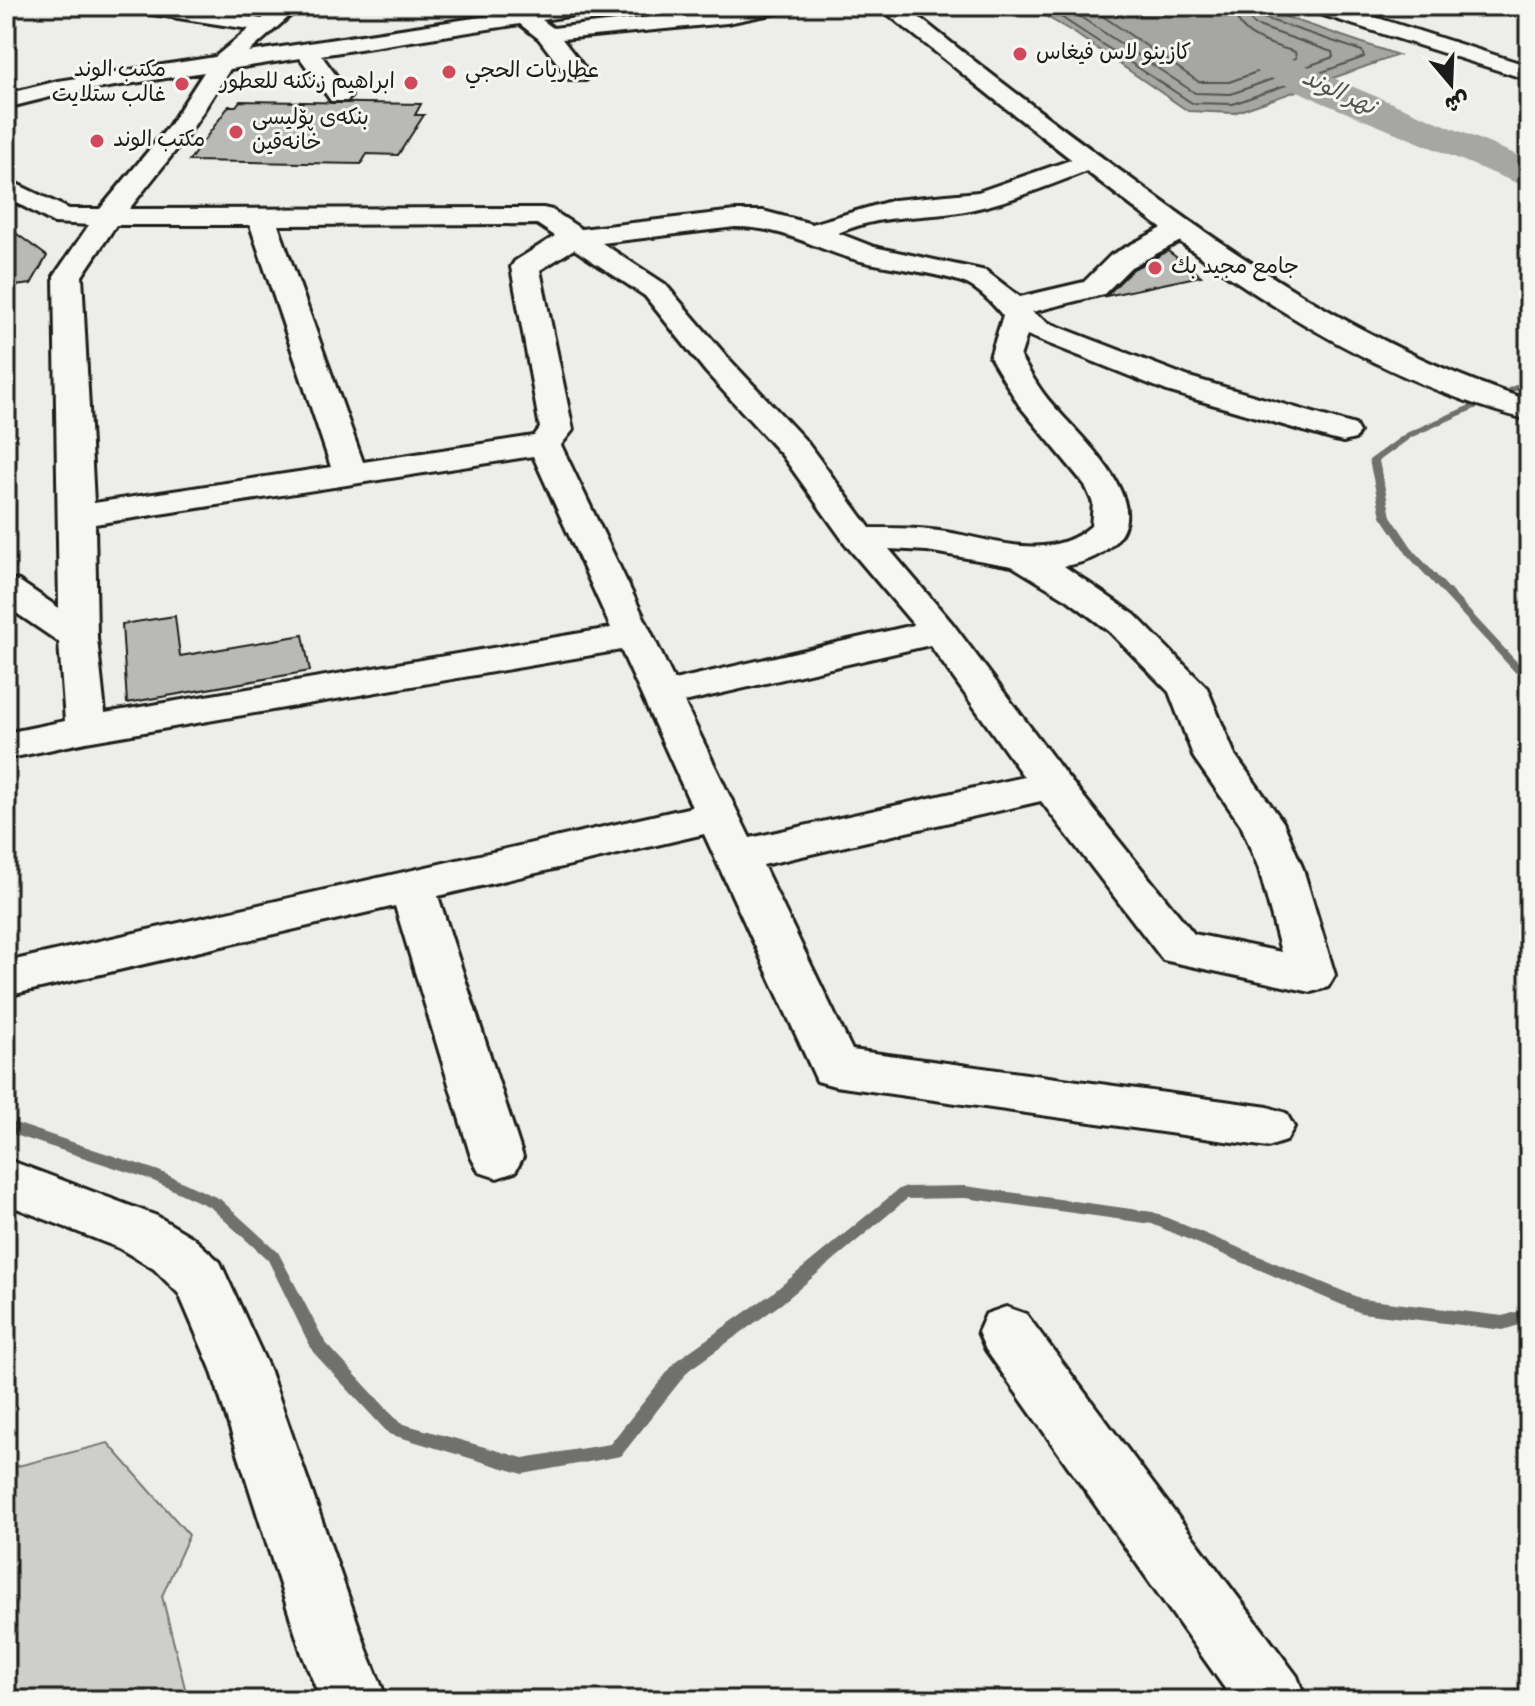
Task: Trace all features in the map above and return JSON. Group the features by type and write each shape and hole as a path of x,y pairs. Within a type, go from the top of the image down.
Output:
{"street":[{"path":"140,6 268,26"},
{"path":"86,729 78,638 68,276 107,218 179,130 222,63 290,6"},
{"path":"6,101 58,88 595,6"},
{"path":"547,34 727,17 778,6"},
{"path":"892,6 1091,161 1246,275 1320,320 1408,367 1453,379 1527,406"},
{"path":"913,6 1013,85 1267,270 1453,379"},
{"path":"1318,6 1529,73"},
{"path":"387,37 402,16"},
{"path":"524,17 547,34 578,75"},
{"path":"306,50 339,96"},
{"path":"813,233 843,221 894,208 958,204 985,198 1091,161"},
{"path":"6,187 64,217 262,219 543,216 655,290 815,472 860,538 939,631 1051,785 1179,948 1311,975 1281,869 1261,822 1215,758 1187,688 1122,623 1081,592 1024,558"},
{"path":"77,516 544,444 557,430 525,267 572,238 749,218 813,233 866,254 976,277 993,287 1015,312 1038,329 1178,384 1343,432"},
{"path":"262,219 351,475"},
{"path":"1015,312 1094,288 1121,261 1182,229"},
{"path":"860,538 928,540 1024,558 1060,557 1090,547 1108,529 1110,503 1101,483 1030,398 1005,357 1015,312"},
{"path":"544,444 835,1067 1268,1127"},
{"path":"6,589 78,638"},
{"path":"661,695 939,631"},
{"path":"6,746 86,729 634,636"},
{"path":"6,979 412,886 1051,785"},
{"path":"412,886 497,1157"},
{"path":"6,1181 138,1232 173,1253 200,1279 240,1369 335,1654 354,1700"},
{"path":"1006,1332 1273,1700"}],"shaded area":[{"path":"108,1443 189,1535 162,1596 188,1700 6,1700 6,1469"}],"water":[{"path":"1028,6 1254,6 1398,55 1234,113 1188,111 1073,32"}],"building":[{"path":"240,101 421,104 415,115 424,115 398,155 367,154 361,164 189,161 229,106 236,106"},
{"path":"6,226 47,256 31,284 6,287"},
{"name":"جامع مجيد بك","path":"1168,251 1201,276 1106,296 1133,269"},
{"path":"175,616 180,656 303,635 310,671 127,703 122,624"}],"waterway":[{"name":"نهر الوند","path":"1150,6 1337,95 1529,175"},
{"path":"1529,382 1409,435 1374,460 1386,516 1411,554 1529,681"},
{"path":"6,1126 154,1175 215,1203 273,1256 319,1347 395,1429 523,1466 615,1451 683,1365 776,1299 904,1193 965,1192 1153,1218 1361,1306 1503,1323 1529,1315"}],"place":[{"name":"كازينو لاس فيغاس","path":"1020,54"},
{"name":"عطاريات الحجي","path":"449,72"},
{"name":"ابراهيم زنكنه للعطور","path":"411,83"},
{"name":"مكتب الوند غالب ستلايت","path":"182,84"},
{"name":"بنکەی پۆلیسی خانەقین","path":"236,132"},
{"name":"مكتب الوند","path":"97,141"},
{"name":"جامع مجيد بك","path":"1155,268"}]}
